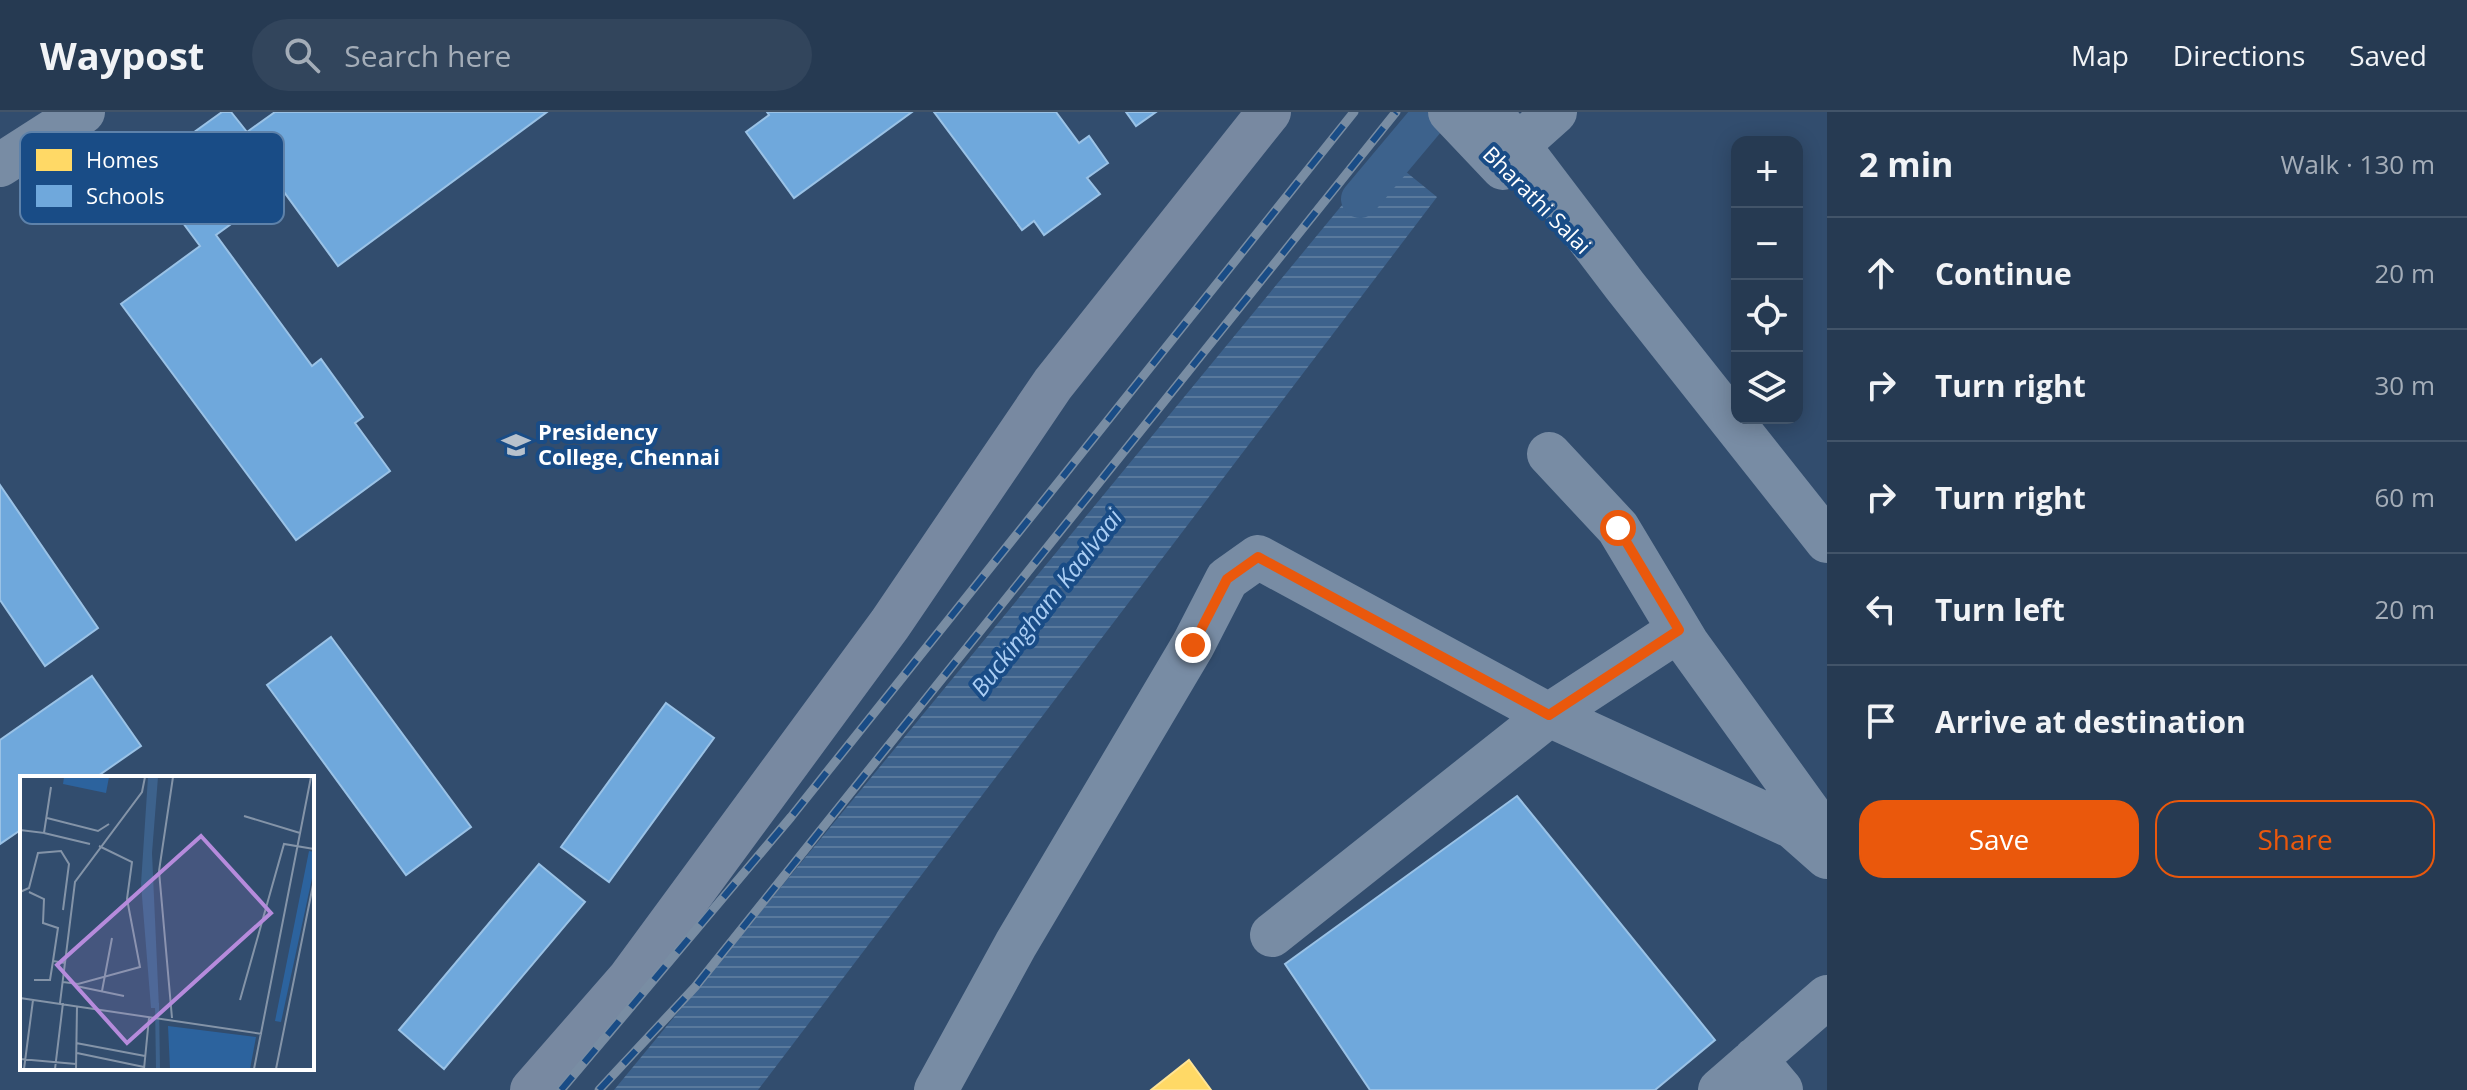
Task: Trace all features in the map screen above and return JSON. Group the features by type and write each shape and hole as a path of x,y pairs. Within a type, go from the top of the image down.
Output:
{"main road":[{"path":"532,1090 629,979 890,624 1053,384 1269,112"}],"street":[{"path":"52,132 83,112"},
{"path":"1485,124 1555,112"},
{"name":"Bharathi Salai","path":"1485,124 1625,286 1827,541"},
{"path":"0,165 20,152"},
{"path":"1549,454 1618,528 1679,630 1827,837"},
{"path":"936,1090 1016,944 1193,645 1227,579 1258,557 1549,715 1793,827 1827,857"},
{"path":"1272,935 1549,715 1679,630"},
{"path":"1720,1090 1768,1075 1827,997"}],"water":[{"path":"1384,154 1437,197 758,1090 614,1090"}],"building: Homes":[{"path":"1189,1060 1211,1090 1151,1090"}],"building: Schools":[{"path":"222,112 231,112 247,132 194,132"},
{"path":"275,112 547,112 338,266 284,192 284,132 247,132"},
{"path":"767,112 912,112 794,198 746,132 769,115"},
{"path":"934,112 1056,112 1079,143 1089,136 1108,163 1087,178 1100,194 1044,235 1034,221 1022,230"},
{"path":"1126,112 1156,112 1136,126"},
{"path":"184,224 231,224 216,235 312,366 321,359 363,417 355,423 390,471 296,540 121,304 200,246"},
{"path":"0,485 98,628 45,666 0,600"},
{"path":"331,637 471,827 406,875 267,685"},
{"path":"92,676 141,746 98,776 20,776 20,830 0,844 0,740"},
{"path":"666,703 714,738 609,882 561,847"},
{"path":"1517,796 1715,1040 1655,1090 1370,1090 1285,964"},
{"path":"539,864 585,902 444,1069 399,1030"}],"waterway":[{"name":"Buckingham Kaalvaai","path":"1360,199 1433,112"}],"railway":[{"path":"561,1090 791,817 1354,112"},
{"path":"599,1090 695,987 1396,112"}],"place":[{"name":"Presidency College, Chennai","path":"516,445"}],"route":[{"path":"1193,645 1227,579 1258,557 1549,715 1679,630 1618,528"}]}
